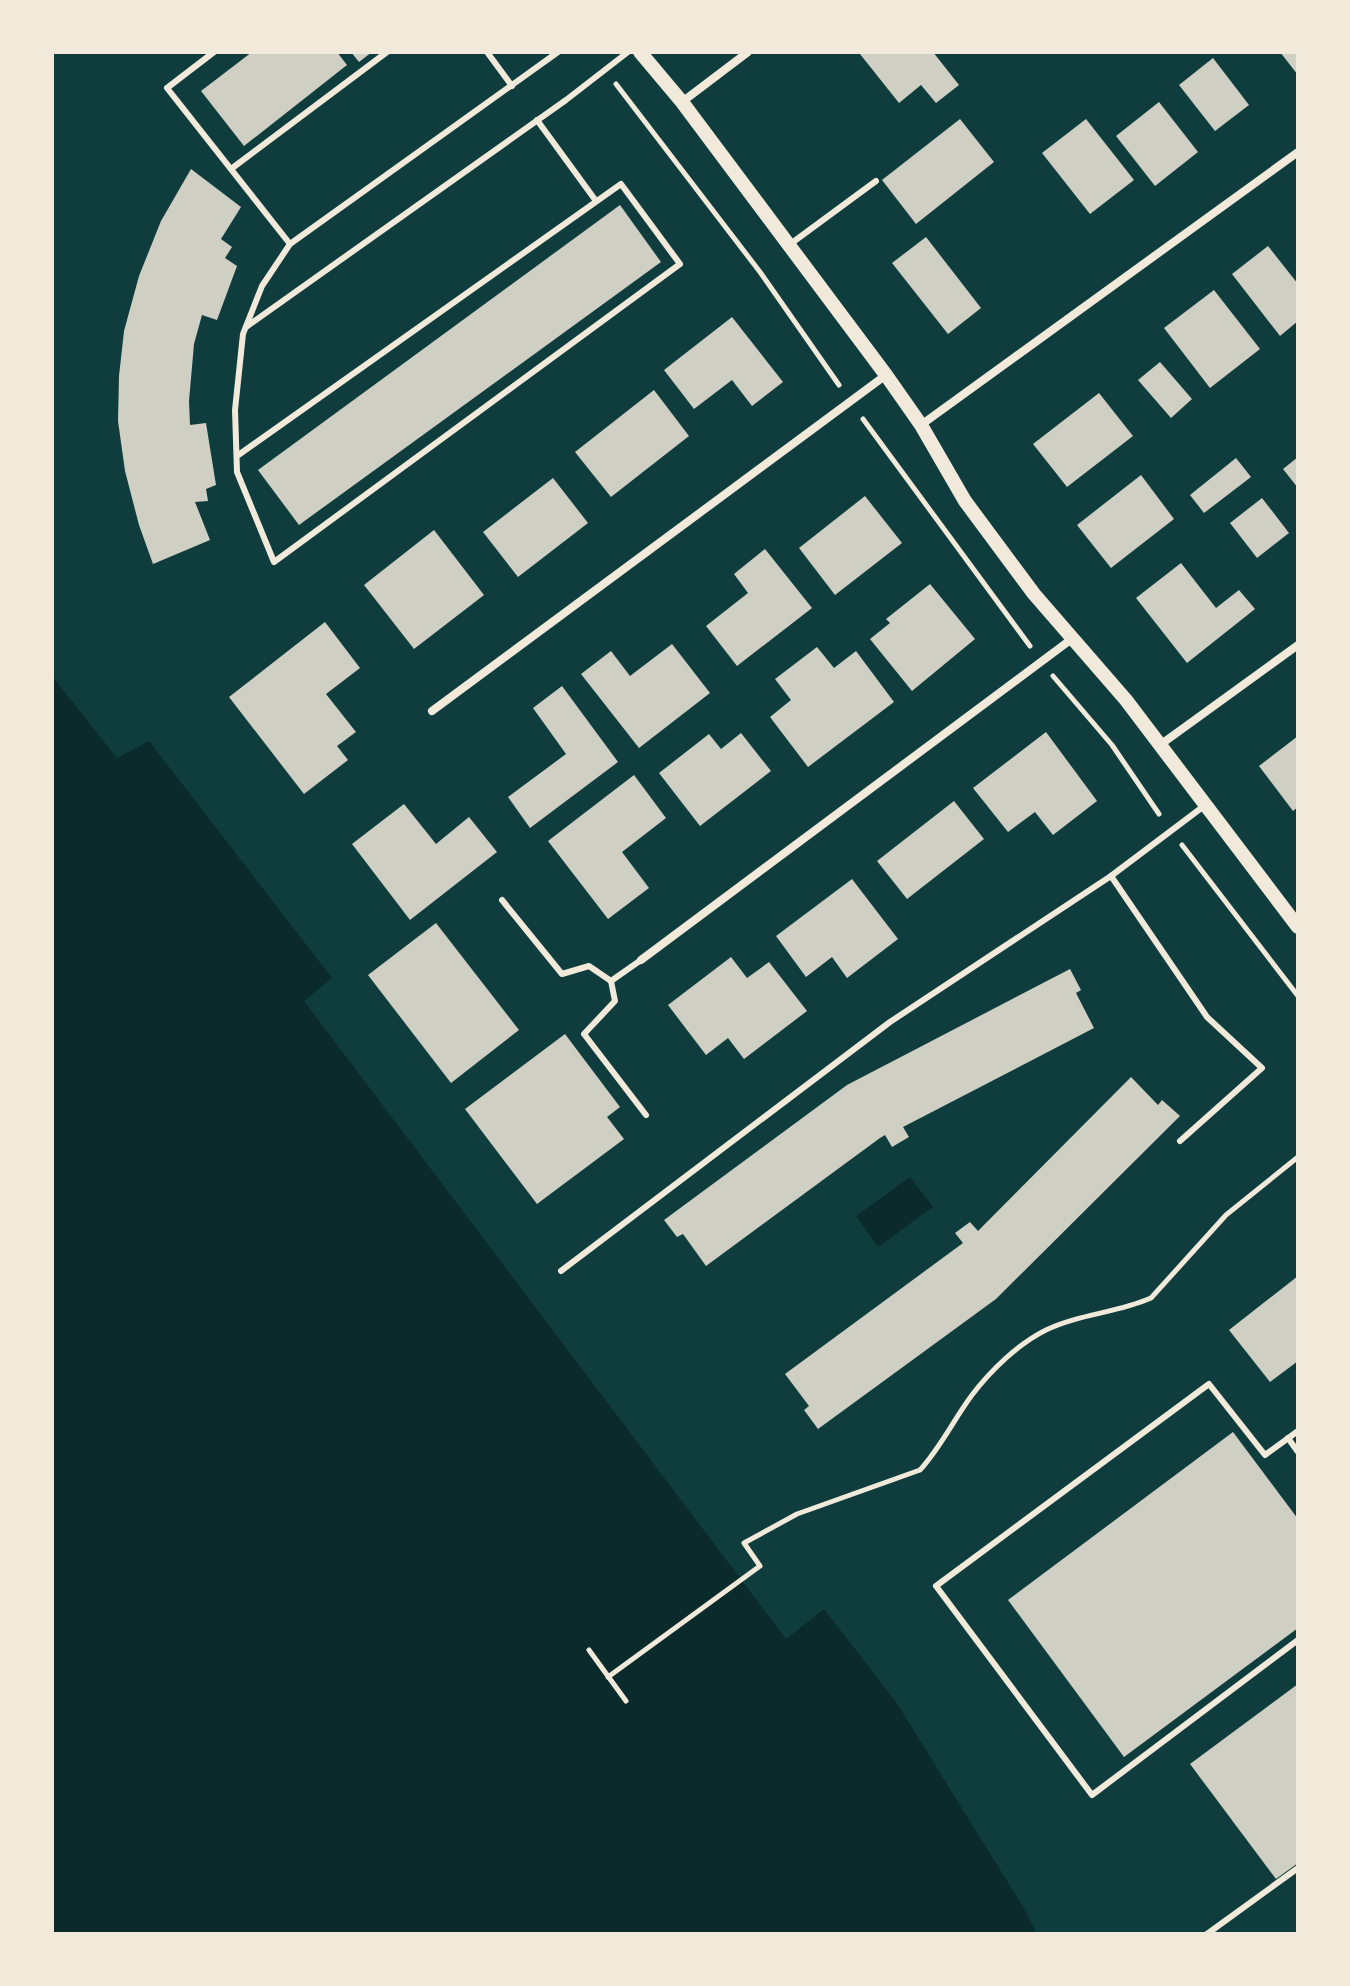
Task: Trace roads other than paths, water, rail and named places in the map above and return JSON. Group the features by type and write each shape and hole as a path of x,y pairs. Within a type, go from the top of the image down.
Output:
{"street":[{"path":"640,52 682,102 886,375 921,425 965,501 1034,594 1126,700 1298,927"},
{"path":"682,102 748,52"},
{"path":"921,425 1298,152"},
{"path":"432,711 886,375"},
{"path":"641,960 1073,638"},
{"path":"1160,745 1298,645"}],"lane":[{"path":"214,52 167,88 290,244"},
{"path":"231,169 387,52"},
{"path":"487,52 512,86"},
{"path":"237,456 621,184 680,264 274,562 237,472 235,410 246,327 262,286 290,244 558,52"},
{"path":"246,327 628,52"},
{"path":"537,120 596,201"},
{"path":"789,245 876,181"},
{"path":"561,1271 890,1022 1111,876 1205,805"},
{"path":"1111,876 1207,1017 1262,1068 1180,1141"},
{"path":"502,900 562,974 589,966 611,981 615,1001 584,1034 646,1115"},
{"path":"611,981 641,960"},
{"path":"1298,1431 1265,1455 1209,1384 936,1586 1092,1795 1298,1640"},
{"path":"1288,1438 1298,1452"},
{"path":"1207,1934 1298,1868"}],"water":[{"path":"52,676 117,758 149,741 332,978 304,1001 786,1639 824,1609 896,1702 1037,1934 52,1934"},
{"path":"910,1177 933,1207 878,1247 856,1216"}]}
